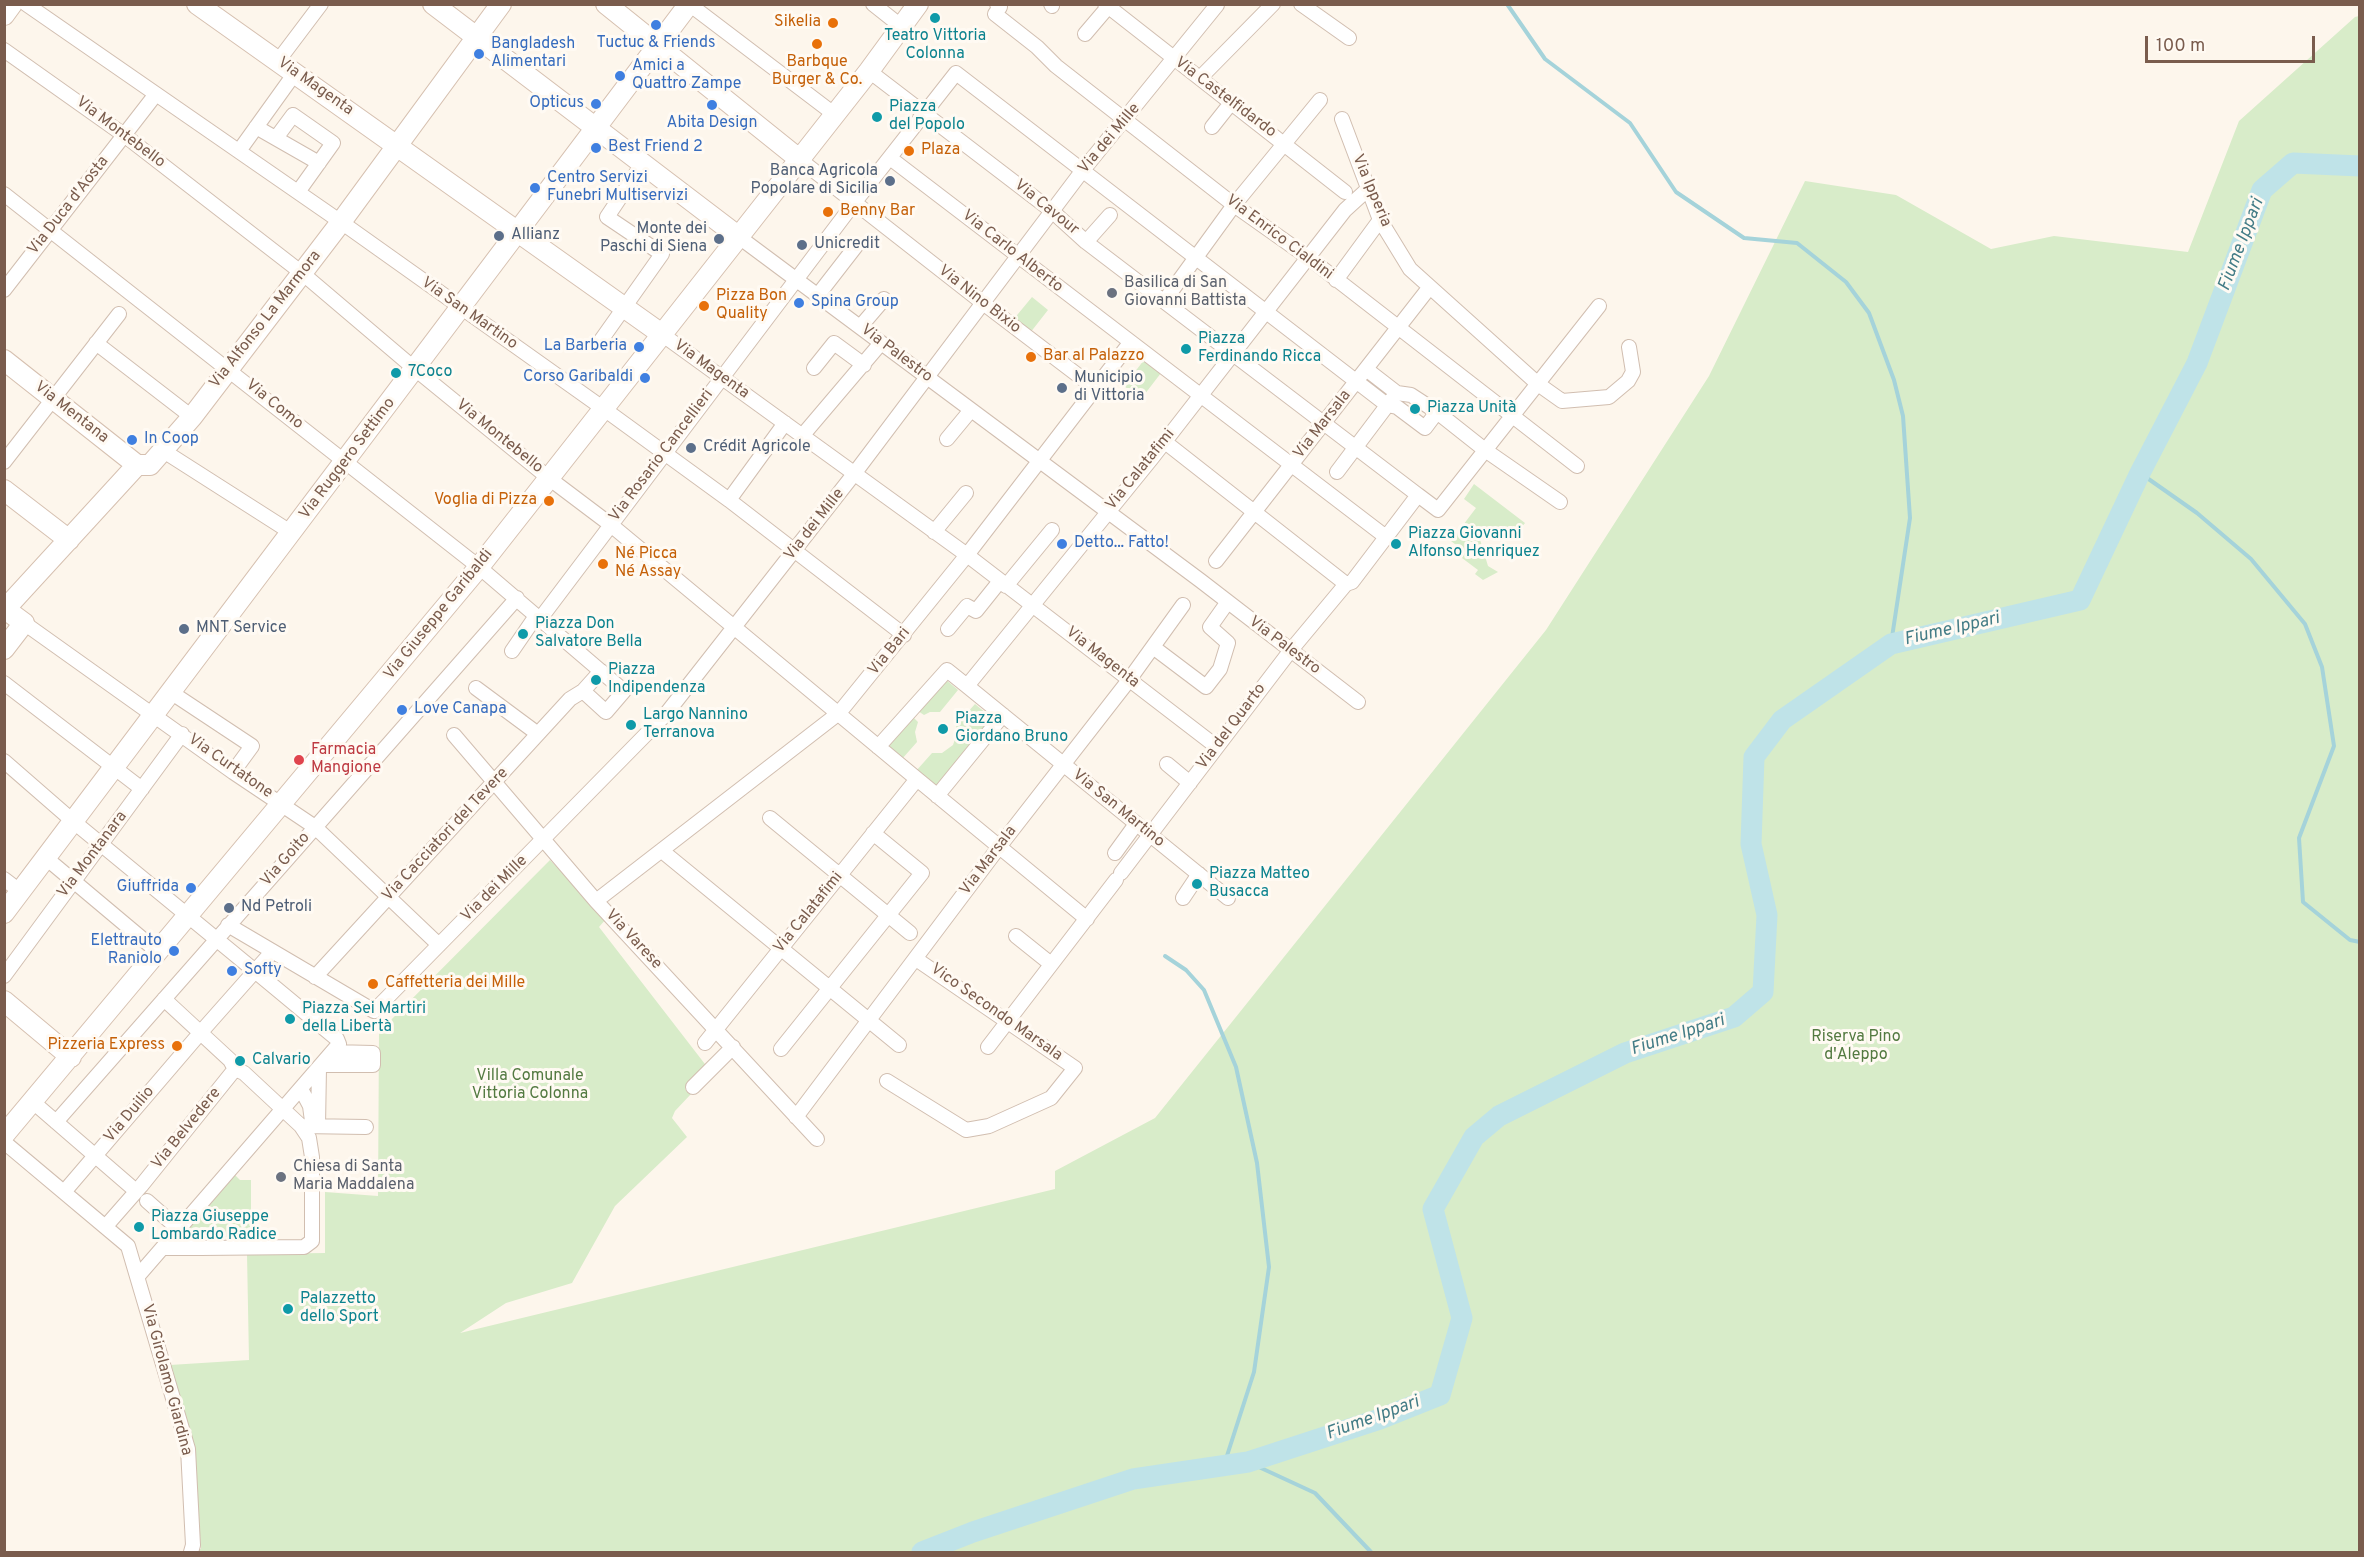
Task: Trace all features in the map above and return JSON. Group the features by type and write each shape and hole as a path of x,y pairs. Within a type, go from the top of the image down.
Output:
{"main road":[{"path":"4,15 12,4"},
{"name":"Via Magenta","path":"197,4 663,335"},
{"name":"Via Palestro","path":"434,4 739,237"},
{"name":"Via Alfonso La Marmora","path":"5,609 137,465 150,465 192,417 341,222 501,4"},
{"path":"606,4 796,159"},
{"name":"Via Ruggero Settimo","path":"4,913 689,4"},
{"path":"902,27 918,4"},
{"name":"Via Giuseppe Garibaldi","path":"4,1135 284,804 479,567 739,237 831,112 869,71 902,27"},
{"name":"Via Mentana","path":"4,360 137,465"},
{"path":"4,490 69,540"},
{"name":"Via Curtatone","path":"5,609 24,623"},
{"path":"4,649 24,623"},
{"path":"4,1001 71,1057"}],"street":[{"name":"Via San Martino","path":"26,4 341,222 604,409 729,500 904,635"},
{"path":"278,61 321,4"},
{"path":"689,4 831,112"},
{"path":"873,4 902,27"},
{"path":"1200,78 1273,4"},
{"path":"1301,4 1349,38"},
{"name":"Via Enrico Cialdini","path":"999,5 995,14 1037,47 1056,66 1234,206 1309,258 1577,466"},
{"name":"Via dei Mille","path":"318,973 374,1011 660,721 854,474 1083,170 1175,60 1217,5"},
{"path":"1085,34 1106,6"},
{"name":"Via Castelfidardo","path":"1106,6 1345,192"},
{"name":"Via Montebello","path":"4,50 124,135 302,273 415,369 550,479 611,525 839,713 914,781 939,798"},
{"name":"Via Cavour","path":"869,71 1052,211 1086,242 1237,353"},
{"path":"239,151 295,73"},
{"name":"Via Rosario Cancellieri","path":"512,651 611,525 796,280 927,116 956,73 1083,170"},
{"name":"Via Duca d'Aosta","path":"4,290 156,94"},
{"path":"1165,298 1234,206 1320,100"},
{"path":"1212,127 1231,103"},
{"path":"276,138 293,115 333,144 298,192"},
{"name":"Via Ipperia","path":"1342,119 1380,220 1410,269 1538,384 1562,401 1609,397 1628,381 1633,372 1629,347"},
{"path":"256,127 319,163"},
{"name":"Via Nino Bixio","path":"796,159 1096,389"},
{"name":"Via Carlo Alberto","path":"893,160 1201,400"},
{"path":"599,343 662,254 607,217 643,163"},
{"path":"1083,170 1386,407 1397,407 1425,428 1440,415"},
{"path":"1368,189 1345,210 1237,353 1323,424 1437,510 1599,306"},
{"name":"Via Como","path":"4,194 479,567 624,691 606,711 583,691"},
{"path":"1086,242 1110,215"},
{"path":"1336,280 1380,220"},
{"name":"Via Palestro","path":"739,237 1358,702"},
{"path":"818,295 855,246"},
{"name":"Via Marsala","path":"1216,561 1429,288"},
{"path":"860,327 884,299"},
{"path":"4,462 119,314"},
{"name":"Via Magenta","path":"663,335 967,555 1217,747"},
{"path":"96,343 192,417"},
{"path":"814,368 834,343 864,365"},
{"path":"802,436 881,343"},
{"name":"Via Bari","path":"596,901 839,713 967,555 1129,343"},
{"name":"Via Calatafimi","path":"970,683 1237,353"},
{"path":"1366,369 1397,393 1411,395 1560,502"},
{"path":"1337,472 1397,393"},
{"path":"1201,400 1383,535"},
{"path":"947,439 970,410"},
{"path":"729,500 785,423"},
{"path":"1164,442 1346,584"},
{"path":"162,450 292,533"},
{"path":"934,532 966,493"},
{"name":"Via del Quarto","path":"988,1047 1291,650 1346,584 1352,582 1383,535 1415,494"},
{"path":"948,629 967,606 976,611 1053,530"},
{"name":"Via Goito","path":"56,1122 517,598"},
{"path":"1153,647 1206,687 1220,669 1228,643 1210,627 1227,603"},
{"name":"Via Marsala","path":"796,1117 999,847 1129,680 1183,605"},
{"name":"Via Curtatone","path":"24,623 155,714 233,772 284,804 315,827 439,945"},
{"name":"Via San Martino","path":"876,746 947,670 970,683 1005,717 1228,898"},
{"name":"Via Cacciatori del Tevere","path":"318,973 570,699 583,691 601,671"},
{"path":"4,682 142,789"},
{"path":"476,688 538,734"},
{"path":"172,693 252,746 233,772"},
{"path":"1005,717 939,798 1087,919"},
{"name":"Via Montanara","path":"4,976 182,734"},
{"name":"Via Varese","path":"454,735 596,901 817,1139"},
{"path":"4,760 74,822 337,1039 339,1044 138,1278"},
{"path":"1167,764 1190,783"},
{"name":"Via Calatafimi","path":"705,1043 914,781"},
{"path":"770,818 910,933"},
{"path":"1115,853 1136,824"},
{"path":"781,1049 922,873 873,833"},
{"path":"662,850 899,1045"},
{"path":"46,858 158,952"},
{"path":"1183,898 1199,874"},
{"path":"4,879 21,892"},
{"path":"228,925 272,952 318,973"},
{"path":"1016,936 1052,964"},
{"name":"Via Duilio","path":"64,1192 198,1032 272,952"},
{"name":"Vico Secondo Marsala","path":"887,1081 966,1130 989,1126 1051,1098 1075,1068 916,959"},
{"path":"164,999 230,1060 234,1070 243,1072 281,1112 310,1126 366,1127"},
{"path":"693,1087 733,1047"},
{"path":"320,1067 373,1065 373,1053 332,1052"},
{"path":"310,1126 320,1067"},
{"name":"Via Belvedere","path":"100,1222 137,1190 234,1070"},
{"path":"163,1248 304,1247 310,1245 312,1239 312,1148 309,1138 310,1106 301,1089"},
{"path":"33,1102 182,1229 201,1248"},
{"name":"Via Girolamo Giardina","path":"4,1142 128,1246 188,1449 193,1545 191,1552"}],"green space":[{"name":"Riserva Pino d'Aleppo","path":"2359,16 2359,1552 184,1552 201,1549 195,1459 170,1365 249,1360 247,1254 325,1253 325,1192 378,1196 379,1032 550,860 606,919 599,927 708,1068 685,1089 691,1094 675,1111 672,1118 687,1137 615,1206 572,1283 506,1303 460,1333 1055,1189 1055,1171 1155,1118 1546,630 1709,376 1805,181 1896,195 1991,249 2054,236 2188,252 2239,121 2355,17"},
{"path":"1032,297 1048,310 1030,333 1013,320"},
{"path":"1144,360 1161,373 1141,399 1124,386"},
{"path":"1474,484 1525,523 1521,528 1481,527 1478,533 1488,566 1498,572 1483,580 1475,574 1478,570 1462,558 1465,552 1451,541 1476,508 1464,499"},
{"path":"945,679 958,690 940,712 930,712 924,715 918,711"},
{"path":"975,704 993,719 935,787 916,771 932,753 942,753 953,745 957,733 956,725"},
{"path":"913,717 918,722 915,732 917,742 902,759 887,747"},
{"path":"234,1174 240,1180 251,1180 251,1237 200,1237 188,1227"}],"waterway":[{"path":"1507,4 1545,59 1630,123 1676,192 1744,238 1797,243 1846,282 1869,313 1894,380 1903,416 1910,518 1891,644"},
{"name":"Fiume Ippari","path":"922,1552 973,1532 1133,1479 1248,1462 1380,1419 1440,1395 1462,1318 1433,1209 1474,1137 1499,1116 1625,1053 1734,1017 1763,992 1767,915 1751,844 1754,757 1782,720 1891,644 2080,600 2140,473 2197,363 2262,190 2293,163 2360,166"},
{"path":"2140,473 2197,513 2251,559 2305,624 2322,667 2334,746 2299,838 2303,902 2350,940 2360,942"},
{"path":"1165,956 1186,970 1204,990 1236,1067 1257,1163 1269,1267 1254,1372 1224,1465"},
{"path":"1248,1462 1315,1493 1371,1552"}],"place":[{"name":"Teatro Vittoria Colonna","path":"935,18"},
{"name":"Sikelia","path":"833,23"},
{"name":"Tuctuc & Friends","path":"656,25"},
{"name":"Barbque Burger & Co.","path":"817,44"},
{"name":"Bangladesh Alimentari","path":"479,54"},
{"name":"Amici a Quattro Zampe","path":"620,76"},
{"name":"Opticus","path":"596,104"},
{"name":"Abita Design","path":"712,105"},
{"name":"Piazza del Popolo","path":"877,117"},
{"name":"Best Friend 2","path":"596,148"},
{"name":"Plaza","path":"909,151"},
{"name":"Banca Agricola Popolare di Sicilia","path":"890,181"},
{"name":"Centro Servizi Funebri Multiservizi","path":"535,188"},
{"name":"Benny Bar","path":"828,212"},
{"name":"Allianz","path":"499,236"},
{"name":"Monte dei Paschi di Siena","path":"719,239"},
{"name":"Unicredit","path":"802,245"},
{"name":"Basilica di San Giovanni Battista","path":"1112,293"},
{"name":"Spina Group","path":"799,303"},
{"name":"Pizza Bon Quality","path":"704,306"},
{"name":"La Barberia","path":"639,347"},
{"name":"Piazza Ferdinando Ricca","path":"1186,349"},
{"name":"Bar al Palazzo","path":"1031,357"},
{"name":"7Coco","path":"396,373"},
{"name":"Corso Garibaldi","path":"645,378"},
{"name":"Municipio di Vittoria","path":"1062,388"},
{"name":"Piazza Unità","path":"1415,409"},
{"name":"In Coop","path":"132,440"},
{"name":"Crédit Agricole","path":"691,448"},
{"name":"Voglia di Pizza","path":"549,501"},
{"name":"Detto... Fatto!","path":"1062,544"},
{"name":"Piazza Giovanni Alfonso Henriquez","path":"1396,544"},
{"name":"Né Picca Né Assay","path":"603,564"},
{"name":"MNT Service","path":"184,629"},
{"name":"Piazza Don Salvatore Bella","path":"523,634"},
{"name":"Piazza Indipendenza","path":"596,680"},
{"name":"Love Canapa","path":"402,710"},
{"name":"Largo Nannino Terranova","path":"631,725"},
{"name":"Piazza Giordano Bruno","path":"943,729"},
{"name":"Farmacia Mangione","path":"299,760"},
{"name":"Piazza Matteo Busacca","path":"1197,884"},
{"name":"Giuffrida","path":"191,888"},
{"name":"Nd Petroli","path":"229,908"},
{"name":"Elettrauto Raniolo","path":"174,951"},
{"name":"Softy","path":"232,971"},
{"name":"Caffetteria dei Mille","path":"373,984"},
{"name":"Piazza Sei Martiri della Libertà","path":"290,1019"},
{"name":"Pizzeria Express","path":"177,1046"},
{"name":"Calvario","path":"240,1061"},
{"name":"Chiesa di Santa Maria Maddalena","path":"281,1177"},
{"name":"Piazza Giuseppe Lombardo Radice","path":"139,1227"},
{"name":"Palazzetto dello Sport","path":"288,1309"}],"park label":[{"name":"Villa Comunale Vittoria Colonna","path":"530,1086"}]}
